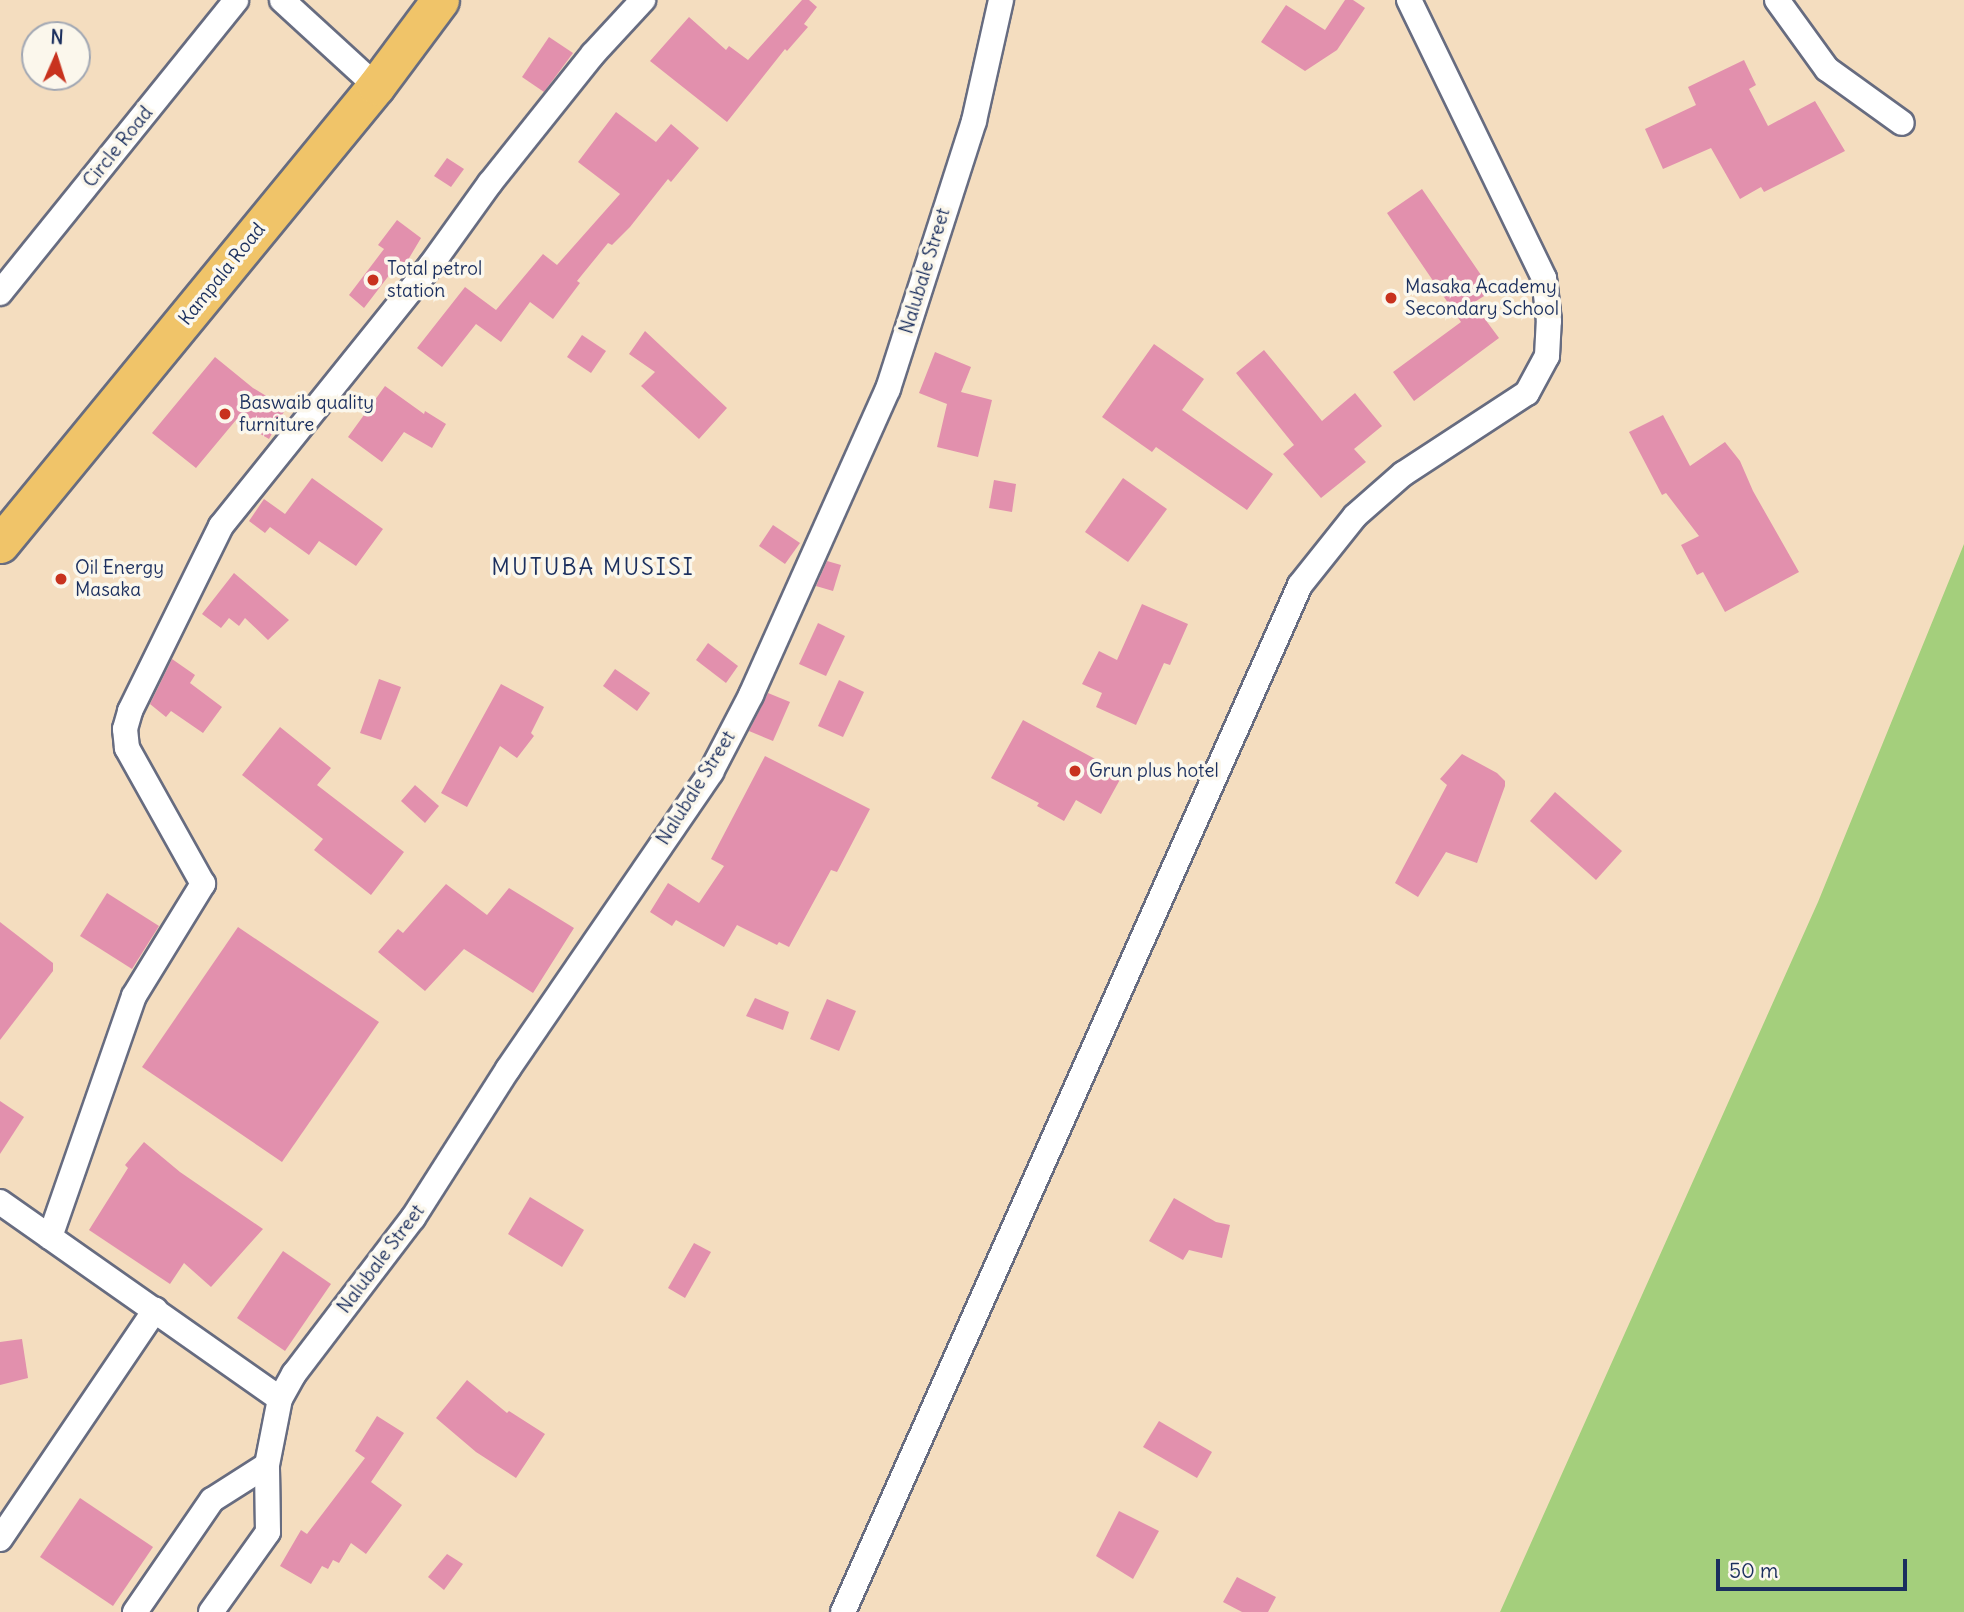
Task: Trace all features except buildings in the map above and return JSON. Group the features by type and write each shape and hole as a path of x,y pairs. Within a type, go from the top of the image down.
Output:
{"main road":[{"name":"Kampala Road","path":"0,544 376,86 440,0"}],"street":[{"name":"Circle Road","path":"0,293 236,0"},
{"path":"282,0 376,86"},
{"path":"50,1237 134,996 203,884 127,748 125,729 130,711 221,526 430,265 490,183 584,65 643,0"},
{"name":"Nalubale Street","path":"211,1612 268,1532 267,1465 280,1399 294,1374 413,1218 508,1069 711,772 751,695 888,389 974,121 1001,0"},
{"path":"843,1612 1300,585 1355,516 1403,474 1527,393 1547,356 1549,321 1545,278 1409,0"},
{"path":"1777,0 1827,69 1902,124"},
{"path":"0,1202 280,1399"},
{"path":"0,1539 155,1310"},
{"path":"135,1612 212,1500 267,1465"}],"green space":[{"path":"1964,544 1964,1612 1500,1612 1818,902"}],"place":[{"name":"Total petrol station","path":"373,280"},
{"name":"Masaka Academy Secondary School","path":"1391,298"},
{"name":"Baswaib quality furniture","path":"225,414"},
{"name":"Oil Energy Masaka","path":"61,579"},
{"name":"Grun plus hotel","path":"1075,771"}],"district":[{"name":"MUTUBA MUSISI","path":"593,567"}]}
